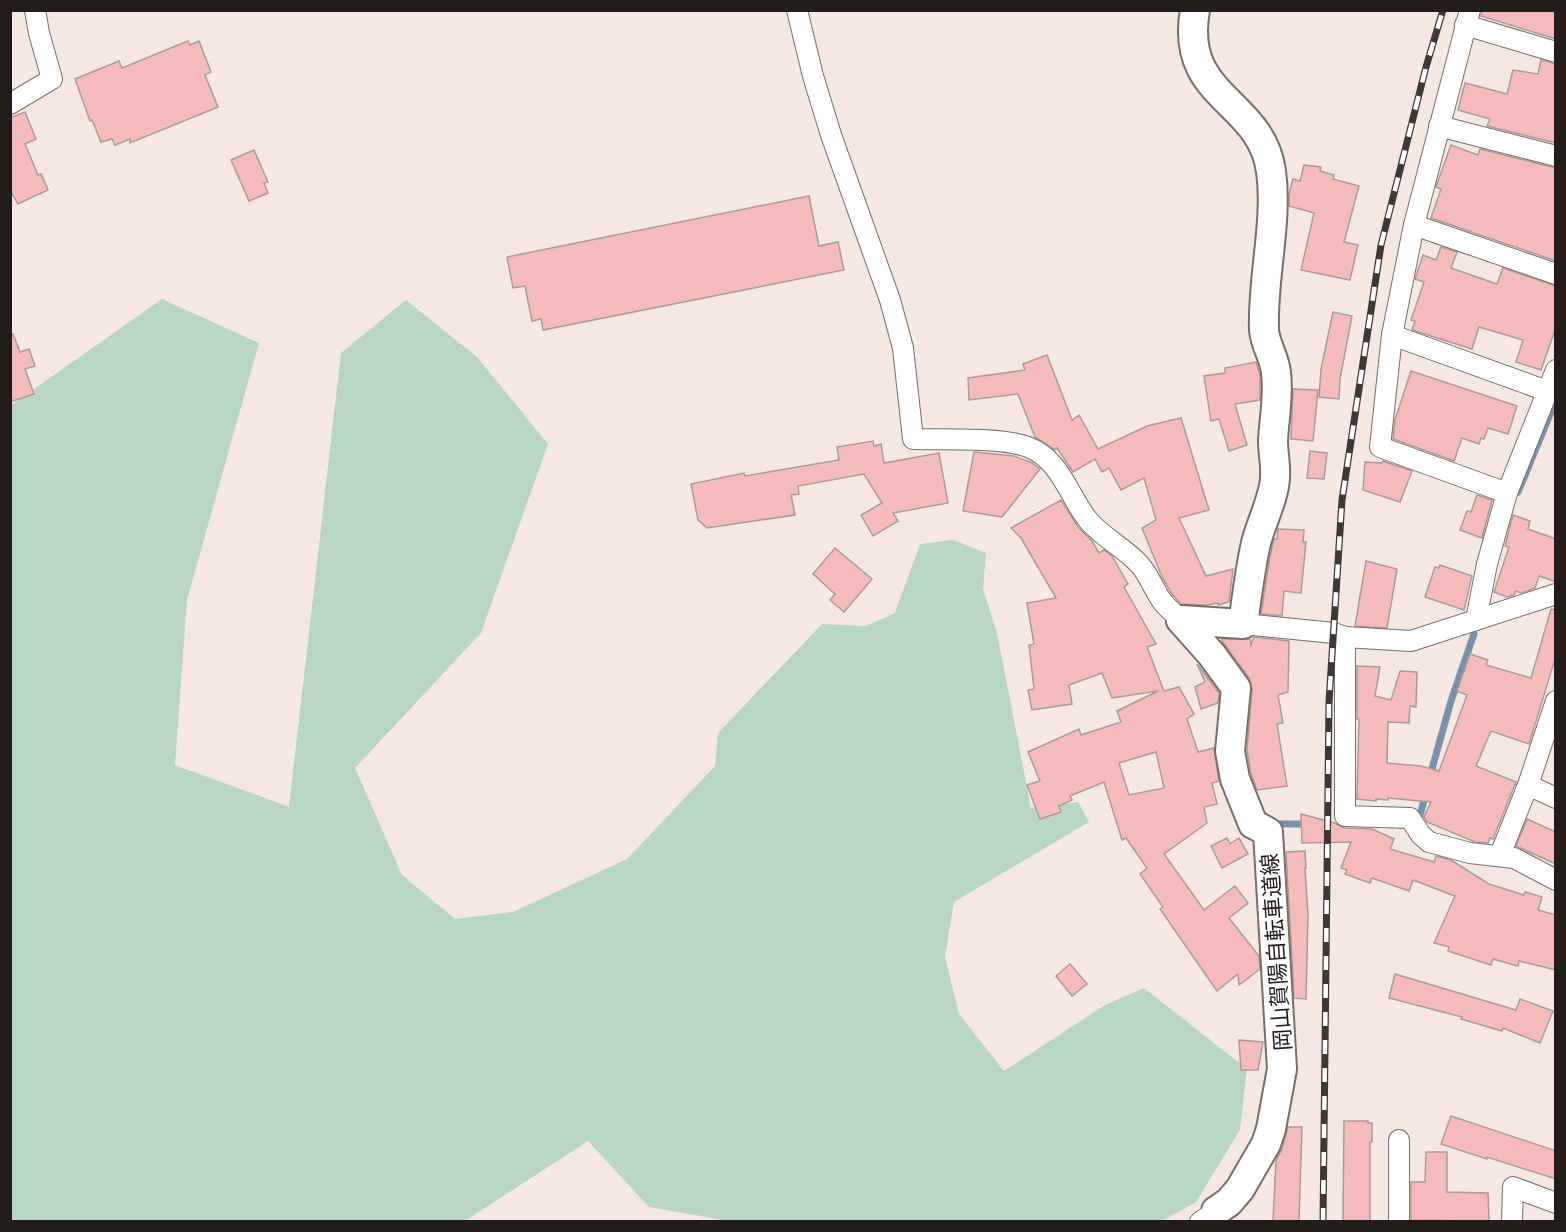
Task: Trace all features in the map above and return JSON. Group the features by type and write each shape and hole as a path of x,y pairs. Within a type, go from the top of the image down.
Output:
{"main road":[{"path":"1181,620 1243,624 1257,543 1275,479 1273,442 1277,377 1276,366 1264,330 1272,207 1271,172 1266,150 1254,130 1210,83 1200,68 1192,40 1195,10"},
{"name":"岡山賀陽自転車道線","path":"1181,620 1212,655 1236,688 1230,751 1235,779 1253,824 1268,832 1283,1058 1271,1129 1266,1144 1240,1189 1229,1202 1208,1216"}],"street":[{"path":"10,104 52,79 35,10"},
{"path":"797,10 813,76 831,135 869,238 903,348 914,439 1008,443 1028,447 1045,456 1056,469 1087,519 1099,532 1112,540 1141,566 1163,603 1181,620"},
{"path":"1507,493 1380,447 1392,336 1414,225 1467,18 1556,52"},
{"path":"1439,126 1556,156"},
{"path":"1414,225 1556,274"},
{"path":"1392,336 1547,392"},
{"path":"1476,620 1487,564 1507,493 1556,370"},
{"path":"1243,624 1334,633 1346,637 1411,641 1556,594"},
{"path":"1346,637 1345,816 1410,818 1420,834 1429,842 1470,853 1502,851 1556,880"},
{"path":"1502,851 1528,785 1556,701"},
{"path":"1528,785 1556,798"},
{"path":"1399,1140 1399,1221"},
{"path":"1512,1221 1513,1187 1556,1203"}],"green space":[{"path":"162,299 259,343 187,600 175,765 289,807 341,353 406,300 477,357 548,444 481,633 355,768 402,875 455,919 513,912 627,859 715,766 718,733 822,624 866,626 895,613 920,544 953,540 986,553 983,589 997,633 1031,808 1078,802 1089,822 954,902 945,957 959,1014 1004,1071 1105,1005 1144,988 1247,1069 1240,1130 1196,1202 1160,1222 729,1221 649,1207 588,1141 465,1221 11,1221 10,406"}],"building":[{"path":"1482,10 1556,10 1556,39 1481,16"},
{"path":"188,41 190,45 199,41 211,72 205,75 218,107 130,143 130,139 115,145 112,139 101,142 92,120 90,121 75,79 119,61 122,68"},
{"path":"1541,60 1556,64 1556,143 1487,126 1490,119 1458,110 1465,83 1507,94 1513,70 1538,74"},
{"path":"25,112 36,139 25,144 38,175 41,174 48,190 18,204 10,190 10,116"},
{"path":"1451,145 1478,155 1480,149 1556,168 1556,261 1431,218 1441,189 1436,187"},
{"path":"254,150 268,182 264,183 268,193 249,201 231,160"},
{"path":"1304,165 1321,167 1320,171 1334,175 1333,179 1359,186 1344,242 1358,245 1350,280 1301,270 1314,213 1289,206 1289,194 1293,179 1300,181"},
{"path":"809,196 819,246 838,242 844,270 543,330 541,319 532,321 525,286 513,288 507,257"},
{"path":"1441,247 1457,252 1451,268 1497,284 1503,268 1556,286 1556,327 1541,370 1516,362 1523,340 1479,327 1472,349 1412,330 1415,321 1411,320 1424,282 1415,279 1423,255 1436,260"},
{"path":"1333,312 1352,316 1340,379 1339,399 1319,397 1321,369"},
{"path":"13,334 20,352 29,349 35,366 25,369 34,394 10,402 10,335"},
{"path":"1047,355 1072,420 1079,415 1098,449 1147,426 1181,418 1209,510 1179,518 1206,576 1233,569 1229,602 1218,605 1218,603 1181,604 1172,594 1162,577 1142,528 1156,520 1144,478 1121,490 1109,468 1102,472 1095,459 1073,472 1057,448 1055,450 1035,437 1018,394 969,400 968,378 1025,370 1023,364"},
{"path":"1256,362 1260,375 1260,400 1235,404 1247,445 1229,451 1219,419 1211,421 1204,376 1225,373 1225,368"},
{"path":"1411,371 1517,406 1508,434 1488,428 1484,439 1481,438 1479,444 1462,438 1454,461 1393,439 1395,420"},
{"path":"1293,389 1318,390 1313,441 1291,439"},
{"path":"873,441 874,446 881,444 884,463 939,453 948,503 893,513 898,521 873,536 861,515 882,503 864,474 798,486 799,494 791,495 795,515 707,528 698,520 691,484 744,473 745,476 839,460 837,447"},
{"path":"1310,451 1327,453 1324,479 1307,478"},
{"path":"974,452 1014,456 1040,469 1002,517 963,511"},
{"path":"1383,461 1412,471 1400,502 1363,490 1365,462 1382,463"},
{"path":"1477,495 1492,500 1482,538 1460,530 1467,511 1471,512"},
{"path":"1061,500 1078,527 1092,541 1099,553 1104,550 1112,556 1128,584 1124,587 1156,644 1147,647 1164,691 1179,687 1194,714 1187,719 1198,752 1214,748 1219,781 1212,783 1217,804 1204,807 1207,823 1164,854 1204,910 1235,886 1248,903 1229,918 1259,956 1260,969 1239,985 1238,974 1217,991 1160,909 1163,907 1140,874 1147,868 1126,838 1122,840 1104,782 1070,796 1072,800 1059,806 1061,812 1040,819 1027,785 1040,781 1028,752 1079,729 1081,735 1121,722 1117,711 1158,691 1112,698 1102,673 1069,685 1072,704 1032,710 1028,690 1034,689 1029,645 1034,644 1027,603 1056,598 1021,538 1011,528","holes":["1156,752 1164,788 1129,795 1119,763"]},
{"path":"1513,515 1530,521 1528,529 1556,539 1556,582 1539,576 1535,588 1521,593 1516,591 1514,595 1507,597 1494,592 1509,547 1505,546"},
{"path":"1278,529 1304,530 1303,542 1306,542 1301,593 1284,591 1282,616 1261,614 1270,556 1274,539 1277,539"},
{"path":"835,548 872,579 844,612 830,600 835,594 813,574"},
{"path":"1366,561 1397,569 1387,628 1355,626"},
{"path":"1440,565 1472,576 1464,610 1425,597 1435,567 1439,568"},
{"path":"1551,609 1556,610 1556,656 1529,744 1491,731 1476,766 1516,782 1493,839 1490,838 1488,843 1475,842 1427,822 1424,817 1431,802 1388,798 1388,800 1376,799 1376,801 1357,799 1359,719 1357,719 1357,666 1380,667 1375,696 1391,700 1400,671 1417,672 1416,707 1410,706 1409,723 1388,722 1387,763 1421,766 1439,771 1467,695 1457,691 1470,654 1488,660 1486,665 1531,678"},
{"path":"1254,637 1289,641 1288,692 1278,695 1283,723 1277,724 1287,786 1257,790 1251,774 1247,750 1252,689 1249,678 1222,641 1222,639 1250,639 1251,645"},
{"path":"1197,664 1219,693 1218,703 1201,709 1195,687 1205,682"},
{"path":"1301,814 1335,823 1344,828 1372,829 1394,839 1390,849 1434,862 1436,856 1451,860 1489,884 1524,895 1525,892 1542,897 1538,910 1556,915 1556,970 1519,961 1518,966 1493,959 1491,965 1448,951 1449,947 1434,943 1455,896 1413,880 1409,891 1372,878 1370,883 1345,874 1347,870 1341,868 1351,842 1302,843"},
{"path":"1527,819 1556,832 1556,864 1516,846"},
{"path":"1227,838 1230,844 1239,838 1248,854 1222,868 1211,846"},
{"path":"1305,851 1308,915 1306,999 1294,998 1286,852"},
{"path":"1070,964 1087,984 1072,996 1056,976"},
{"path":"1395,974 1516,1010 1520,999 1553,1011 1540,1043 1503,1028 1502,1031 1461,1019 1462,1017 1389,998"},
{"path":"1239,1040 1263,1042 1258,1070 1241,1070"},
{"path":"1451,1116 1556,1151 1556,1179 1441,1144"},
{"path":"1344,1121 1372,1123 1370,1221 1343,1221"},
{"path":"1288,1127 1302,1127 1299,1221 1273,1221 1276,1160 1282,1149"},
{"path":"1426,1152 1447,1152 1447,1192 1488,1193 1489,1221 1411,1220 1411,1182 1425,1182"}],"waterway":[{"path":"1518,492 1556,400"},
{"path":"1430,776 1451,701 1474,634"},
{"path":"1418,823 1426,793"},
{"path":"1278,824 1310,824"}],"railway":[{"path":"1323,1222 1329,702 1342,500 1381,245 1426,67 1443,10"}]}
